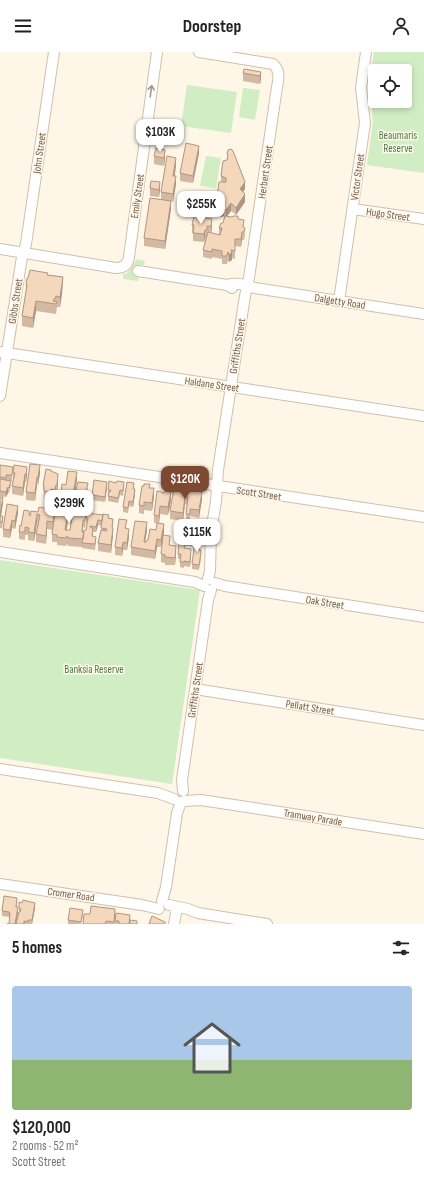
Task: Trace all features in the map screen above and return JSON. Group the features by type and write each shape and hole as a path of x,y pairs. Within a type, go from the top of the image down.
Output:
{"street":[{"name":"John Street","path":"23,253 26,244 54,52"},
{"name":"Emily Street","path":"23,253 116,268 123,267 129,260 156,52"},
{"path":"198,52 266,62 268,52"},
{"name":"Victor Street","path":"339,301 365,123 361,88 366,52"},
{"name":"Herbert Street","path":"249,288 279,78 277,67 266,62"},
{"name":"Hugo Street","path":"353,209 424,219"},
{"path":"0,249 23,253"},
{"name":"Gibbs Street","path":"0,396 3,353 23,253"},
{"name":"Dalgetty Road","path":"138,271 227,285 233,283 249,288 424,314"},
{"name":"Griffiths Street","path":"169,907 166,888 210,584 211,531 216,502 218,470 231,386 249,288"},
{"name":"Haldane Street","path":"3,353 424,416"},
{"name":"Scott Street","path":"0,453 424,517"},
{"name":"Oak Street","path":"0,552 424,617"},
{"name":"Pellatt Street","path":"195,689 424,724"},
{"name":"Tramway Parade","path":"0,769 424,834"},
{"name":"Cromer Road","path":"0,884 188,909 198,913 267,924"},
{"path":"169,907 174,924"},
{"path":"169,907 177,924"}],"green space":[{"name":"Beaumaris Reserve","path":"374,52 424,52 424,173 367,165 373,121 372,108 412,108 412,64 372,64"},
{"path":"187,85 237,92 231,133 181,126"},
{"path":"243,88 260,90 255,120 239,117"},
{"path":"206,156 221,158 216,188 200,186"},
{"path":"137,259 145,261 144,265 139,265 138,281 123,279 123,274 127,273"},
{"name":"Banksia Reserve","path":"0,560 200,590 172,784 0,758"}],"building":[{"path":"244,69 261,72 260,76 243,73"},
{"path":"186,143 199,146 193,176 180,173"},
{"path":"156,148 165,150 164,158 154,156"},
{"path":"231,149 245,182 240,189 245,194 236,208 231,203 226,210 221,210 218,208 218,204 221,203 221,198 217,196 219,182 226,182 226,178 221,176 223,161 227,160 228,150"},
{"path":"167,156 176,158 173,176 176,176 173,194 161,192"},
{"path":"151,181 160,182 159,190 150,188"},
{"path":"150,198 171,201 165,241 144,238"},
{"path":"194,216 212,219 211,226 207,226 207,230 205,230 204,234 193,233 194,225 192,225"},
{"path":"225,216 238,216 238,219 244,220 243,227 245,228 244,232 242,232 241,239 235,239 235,251 231,250 232,252 229,255 228,252 227,256 222,256 222,251 212,249 212,252 203,250 208,232 220,235 222,228 219,228 221,223 223,223"},
{"path":"30,270 48,273 47,275 63,277 60,297 56,296 53,301 57,302 56,304 36,301 33,318 22,316 27,278"},
{"path":"30,464 40,465 35,493 26,492"},
{"path":"0,465 13,467 12,475 6,475 6,478 0,477"},
{"path":"14,465 27,467 23,488 12,486 15,473 13,472"},
{"path":"46,469 58,474 55,490 51,489 50,492 44,491 43,485"},
{"path":"68,471 77,472 73,495 61,493 62,484 66,485"},
{"path":"0,479 11,481 6,492 0,491"},
{"path":"94,480 107,482 105,497 92,495"},
{"path":"109,481 116,483 117,481 124,482 123,491 120,490 118,498 108,496 111,490 108,490"},
{"path":"78,482 88,483 86,492 76,490"},
{"path":"127,482 134,483 133,489 135,489 133,502 129,501 128,508 123,507"},
{"path":"144,484 150,484 149,488 154,488 152,503 144,502 144,506 139,505 142,486 144,486"},
{"path":"174,488 202,492 199,510 190,509 190,514 186,514 188,497 185,497 183,513 170,511"},
{"path":"157,491 162,493 165,491 171,492 168,507 160,506 159,516 154,515"},
{"path":"0,497 3,497 0,516"},
{"path":"7,504 18,506 15,521 12,520 10,530 3,529"},
{"path":"39,507 50,509 49,514 54,515 53,522 47,521 46,536 36,534 40,515 37,514 34,533 28,532 29,528 25,527 25,532 19,532 24,510 29,511 30,516 31,511 38,512"},
{"path":"56,507 62,508 61,512 68,513 65,530 70,530 72,518 70,518 71,510 86,512 85,520 83,520 83,539 68,538 67,536 66,538 57,537 57,535 52,534"},
{"path":"87,513 103,515 102,521 98,520 96,527 90,526 93,529 92,536 96,537 95,544 82,543 88,518 86,518"},
{"path":"103,514 109,515 108,518 113,519 111,545 98,543 101,530 106,531 107,529 101,528"},
{"path":"0,516 3,516 2,523 0,522"},
{"path":"119,519 127,520 125,528 129,529 127,543 123,542 122,548 115,547"},
{"path":"135,521 147,522 144,542 148,540 150,529 156,530 157,523 164,524 161,540 157,539 155,551 131,547"},
{"path":"181,525 186,526 185,528 199,530 198,534 193,533 192,541 179,540"},
{"path":"163,535 170,536 169,545 176,546 175,558 165,557 165,555 161,554"},
{"path":"195,540 200,541 199,550 201,550 201,553 199,565 192,564"},
{"path":"179,544 185,544 184,548 191,549 190,562 180,562 181,554 178,554"},
{"path":"4,896 17,898 16,907 18,907 15,924 9,924 9,912 2,911"},
{"path":"23,900 35,903 32,920 28,920 27,922 24,921 24,924 16,924 21,909 19,908 19,902 22,903"},
{"path":"91,906 115,909 114,922 106,921 105,924 83,924 84,914 90,914"},
{"path":"70,908 83,910 81,922 68,920"},
{"path":"116,913 130,915 129,924 119,924 119,921 115,921"},
{"path":"152,916 165,922 165,924 149,924"},
{"path":"130,920 137,921 137,924 130,924"}]}
